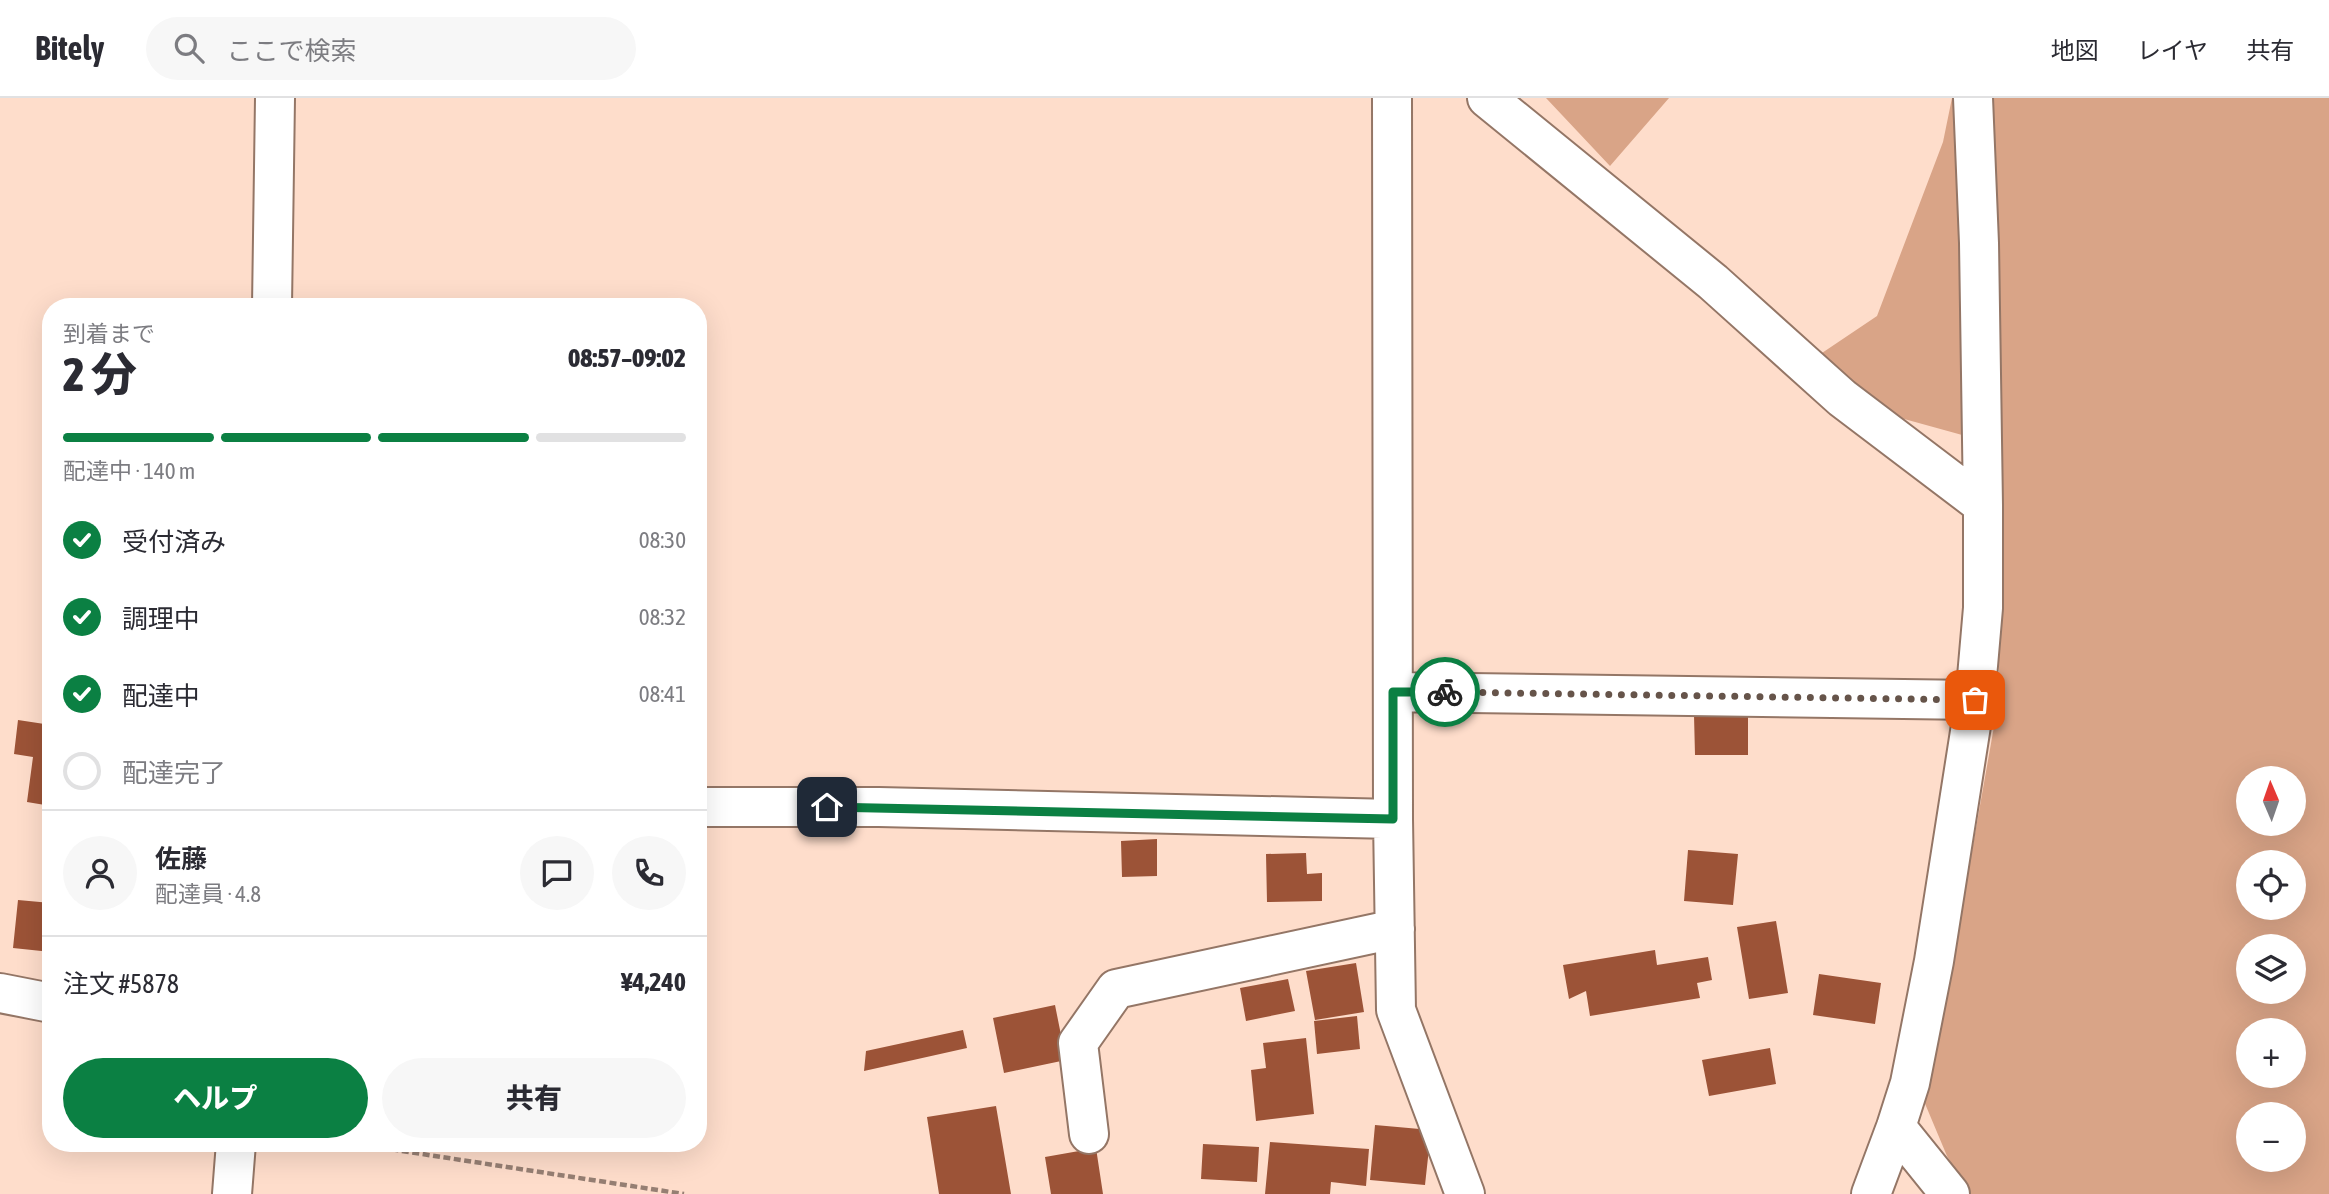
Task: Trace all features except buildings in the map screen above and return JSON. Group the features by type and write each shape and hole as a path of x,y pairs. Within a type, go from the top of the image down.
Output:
{"street":[{"path":"272,298 275,98"},
{"path":"1392,98 1393,819 1396,1010 1465,1194"},
{"path":"1487,98 1713,282 1842,398 1983,505"},
{"path":"1871,1194 1910,1083 1934,961 1975,700 1983,608 1983,505 1979,243 1973,98"},
{"path":"1393,692 1975,700"},
{"path":"707,807 879,807 1393,819"},
{"path":"1088,1134 1078,1043 1116,989 1395,929"},
{"path":"0,993 42,1001"},
{"path":"1896,1127 1950,1194"}],"path":[{"path":"409,1152 684,1194"}],"shaded area":[{"path":"1546,98 1669,98 1610,166"},
{"path":"1952,98 2329,98 2329,1194 1970,1194 1947,1156 1905,1056 1943,979 1970,862 2001,687 1973,438 1897,417 1819,355 1877,316 1943,142"}],"way so far":[{"path":"1445,692 1975,700"}],"route":[{"path":"827,807 1393,819 1393,692 1445,692"}]}
